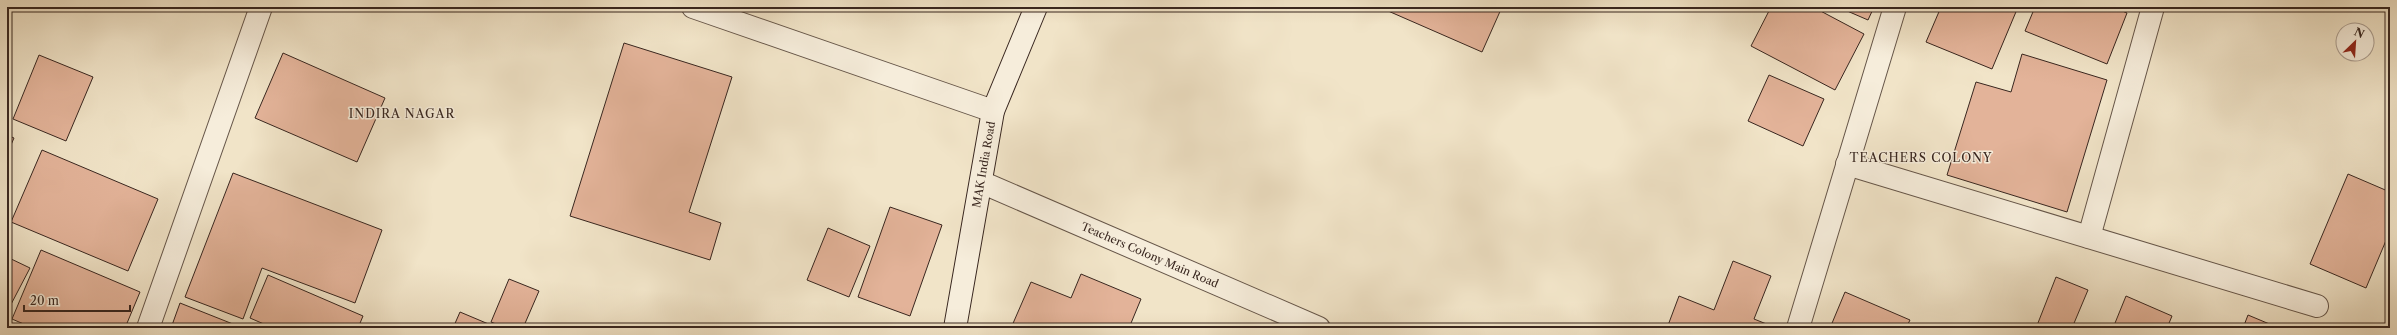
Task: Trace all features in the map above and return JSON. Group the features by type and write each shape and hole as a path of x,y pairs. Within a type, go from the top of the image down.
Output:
{"street":[{"path":"148,328 261,7"},
{"path":"693,7 993,111"},
{"name":"MAK India Road","path":"955,328 993,111 1036,7"},
{"path":"1798,328 1895,7"},
{"path":"2090,237 2154,7"},
{"path":"1847,164 2317,306"},
{"name":"Teachers Colony Main Road","path":"981,182 1319,328"}],"building":[{"path":"1379,7 1502,7 1482,52"},
{"path":"1771,7 1813,7 1864,34 1835,90 1751,46"},
{"path":"1838,7 1874,7 1868,20"},
{"path":"1941,7 2018,7 1992,69 1926,42"},
{"path":"2035,7 2113,7 2127,13 2107,64 2025,31"},
{"path":"624,43 732,77 689,212 721,223 710,260 570,216"},
{"path":"283,53 385,98 357,162 255,118"},
{"path":"2022,54 2107,80 2067,212 1947,175 1976,82 2011,92"},
{"path":"39,55 93,77 66,141 13,119"},
{"path":"1769,75 1824,99 1803,146 1748,121"},
{"path":"7,135 14,138 7,154"},
{"path":"42,150 158,199 128,271 11,222"},
{"path":"233,173 382,230 355,303 262,268 243,319 185,297"},
{"path":"2348,174 2390,192 2390,231 2366,288 2310,264"},
{"path":"890,207 942,225 910,316 858,297"},
{"path":"828,228 870,246 849,297 807,280"},
{"path":"41,250 140,292 125,328 33,328 12,319"},
{"path":"7,257 30,268 7,312"},
{"path":"1733,261 1771,276 1754,319 1769,325 1768,328 1667,328 1679,296 1714,310"},
{"path":"1081,274 1141,299 1129,328 1011,328 1031,282 1071,298"},
{"path":"268,275 363,316 358,328 273,328 250,318"},
{"path":"2056,277 2088,290 2072,328 2036,328"},
{"path":"509,279 539,291 523,328 506,328 491,322"},
{"path":"1845,292 1910,320 1906,328 1830,328"},
{"path":"2126,296 2172,316 2167,328 2113,328"},
{"path":"180,303 243,328 171,328"},
{"path":"460,312 498,328 453,328"},
{"path":"2248,315 2279,328 2243,328"}],"district":[{"name":"INDIRA NAGAR","path":"402,113"},
{"name":"TEACHERS COLONY","path":"1921,157"}]}
